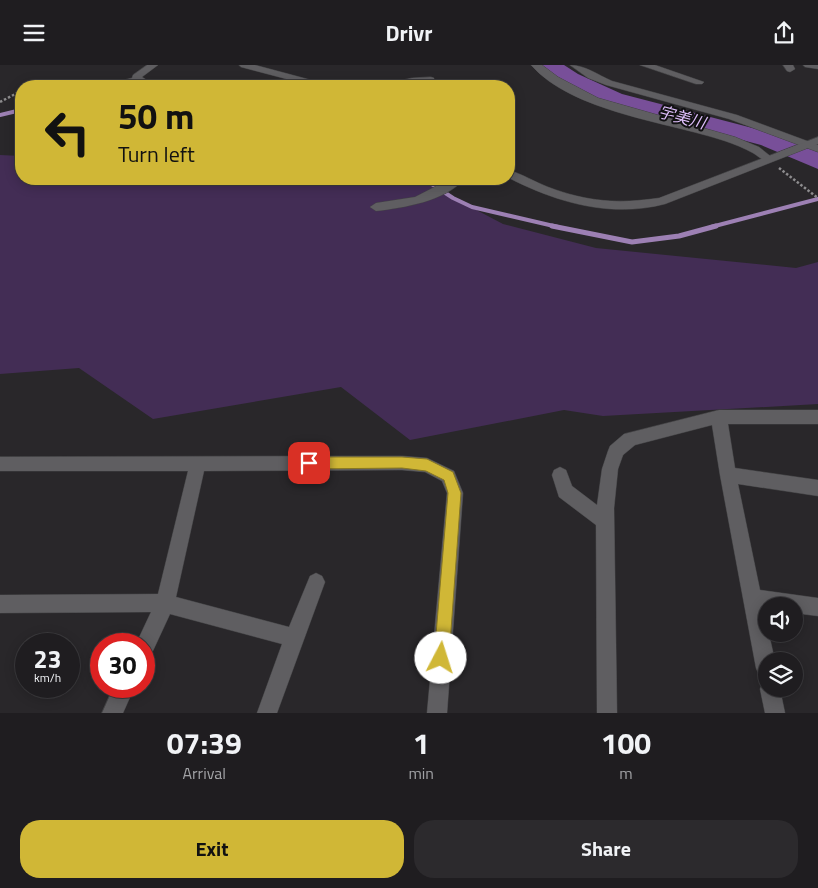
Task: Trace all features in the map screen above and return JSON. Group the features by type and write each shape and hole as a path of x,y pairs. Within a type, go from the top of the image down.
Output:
{"street":[{"path":"135,80 139,79 136,77 153,65"},
{"path":"244,65 300,80"},
{"path":"536,65 555,81 610,105 719,135 745,145 771,159"},
{"path":"575,65 592,76 609,83 733,117 812,145"},
{"path":"645,65 658,67 699,81"},
{"path":"808,65 818,66"},
{"path":"515,176 570,198 606,206 638,205 661,201 812,145"},
{"path":"376,207 414,203 428,198 449,185"},
{"path":"607,713 605,521 610,469 616,451 630,439 719,417 818,417"},
{"path":"719,417 728,475 763,652"},
{"path":"151,633 165,603 198,463"},
{"path":"0,465 402,463 427,465 448,476 455,493 437,713"},
{"path":"560,475 565,491 605,521"},
{"path":"728,475 818,488"},
{"path":"267,713 316,582"},
{"path":"752,598 818,607"},
{"path":"0,604 165,603 294,638"},
{"path":"772,697 775,713"},
{"path":"112,713 119,698"}],"path":[{"path":"0,102 15,94"},
{"path":"771,159 818,198"}],"shaded area":[{"path":"0,155 15,156 15,185 429,185 503,224 596,248 796,268 818,262 818,404 603,416 564,410 410,440 341,387 153,419 79,368 0,374"}],"waterway":[{"name":"宇美川","path":"550,65 570,79 614,99 770,140 818,161"},
{"path":"0,115 15,111"},
{"path":"433,185 453,198 472,207 558,227"},
{"path":"711,227 818,199"},
{"path":"552,226 632,242 679,236 716,226"}],"route":[{"path":"309,463 402,463 427,465 448,476 455,493 441,658"}]}
